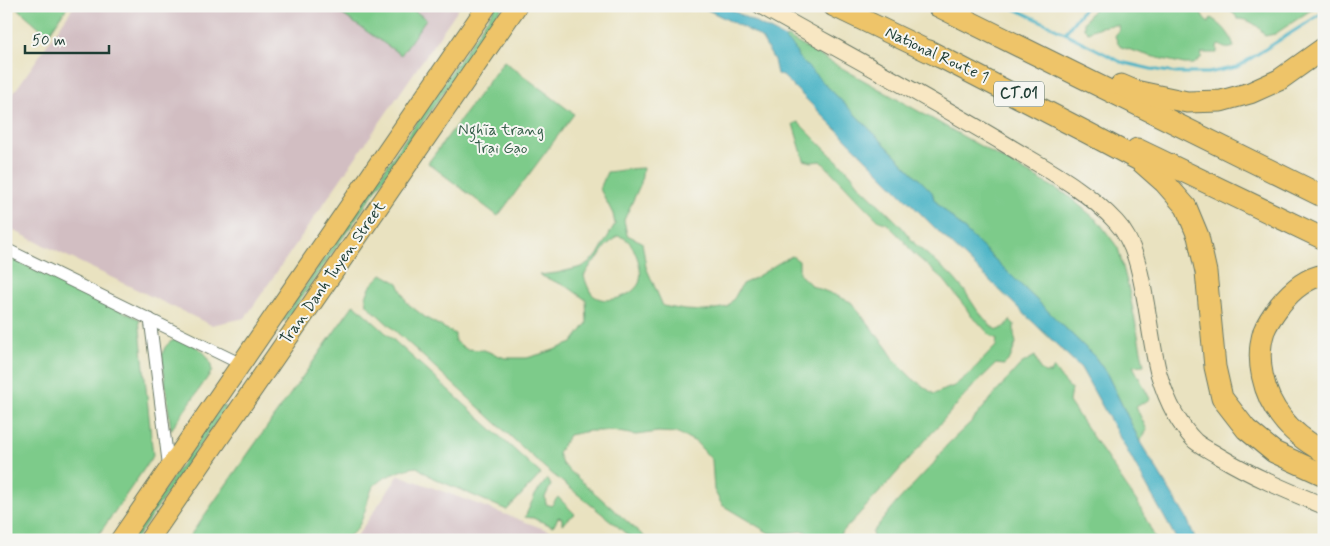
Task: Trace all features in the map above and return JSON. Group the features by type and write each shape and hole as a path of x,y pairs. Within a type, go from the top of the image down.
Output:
{"highway":[{"name":"National Route 1","path":"834,6 1324,239"},
{"path":"941,8 1135,91 1187,102 1221,101 1250,93 1280,80 1324,48"},
{"name":"CT.01","path":"941,8 1324,197"},
{"path":"928,51 1139,160 1165,183 1186,207 1198,236 1206,272 1214,367 1222,398 1246,429 1274,452 1324,475"},
{"path":"1324,275 1317,276 1295,289 1286,297 1264,330 1260,346 1264,382 1274,408 1294,431 1324,452"}],"main road":[{"name":"Tran Danh Tuyen Street","path":"120,540 487,6"},
{"name":"Tran Danh Tuyen Street","path":"149,540 517,6"},
{"path":"761,6 958,116 1080,190 1104,209 1118,224 1133,248 1144,293 1159,375 1175,413 1185,430 1197,443 1245,471 1324,506"},
{"path":"241,364 262,377"}],"street":[{"path":"6,250 241,364"},
{"path":"150,319 169,469"}],"shaded area":[{"path":"74,6 460,6 245,318 211,325 6,227 6,104"},
{"path":"399,475 574,540 354,540"}],"green space":[{"path":"15,6 68,6 48,35"},
{"path":"345,6 408,6 426,19 401,55 340,13"},
{"path":"496,6 503,6 286,320 282,320"},
{"path":"1096,6 1201,6 1203,18 1209,23 1211,18 1222,27 1231,38 1234,47 1217,46 1217,53 1202,53 1201,58 1194,64 1184,64 1150,56 1121,47 1115,36 1119,30 1118,25 1110,25 1088,32 1084,28 1084,22"},
{"path":"1218,6 1317,6 1275,34 1265,36 1254,24 1238,19 1231,10 1222,10"},
{"path":"787,37 1067,195 1099,222 1118,248 1128,286 1144,365 1133,366 1150,399 1136,407 1147,430 1140,442 1107,374 1095,357 939,205 934,199 932,192 798,57 794,47 785,41"},
{"name":"Nghĩa trang Trại Gạo","path":"504,61 574,114 498,216 428,163"},
{"path":"798,122 900,225 915,244 952,276 991,326 998,330 1006,326 1010,320 1014,324 1016,343 1010,359 1004,365 996,364 975,384 835,540 811,540 805,531 769,533 722,505 714,490 712,460 696,442 678,433 658,432 636,435 612,431 589,431 569,435 558,453 562,464 648,540 633,540 545,468 367,305 366,296 372,284 382,274 398,283 407,303 426,318 455,334 455,341 466,349 484,350 505,358 527,358 572,343 587,323 586,300 568,287 539,275 582,267 597,256 615,224 613,214 600,189 607,172 643,168 641,183 624,220 627,235 642,242 646,267 663,306 684,310 706,311 727,307 742,284 792,256 799,261 799,274 812,286 851,302 896,362 913,379 934,394 954,386 970,373 996,346 997,339 991,336 971,316 944,280 913,253 886,223 879,221 821,161 812,162 804,160 793,124","holes":["617,236 629,242 638,261 640,269 638,286 633,291 619,298 611,300 597,298 592,294 584,276 605,247"]},
{"path":"6,256 139,319 153,456 95,540 6,540"},
{"path":"354,304 541,474 507,510 433,478 417,467 392,474 375,485 359,525 344,540 187,540"},
{"path":"176,339 191,344 203,351 210,362 212,371 171,430 162,356 166,346"},
{"path":"1035,356 1040,369 1044,373 1051,373 1054,368 1071,389 1069,402 1139,505 1156,540 874,540 872,533 897,502 934,463 946,446 972,421 1021,364"},
{"path":"222,405 226,407 135,540 130,540"},
{"path":"547,479 551,485 545,497 546,504 551,506 558,497 575,514 562,524 562,518 558,517 552,526 533,518 525,517 535,495"}],"water":[{"path":"700,6 724,6 785,38 794,47 798,57 932,192 934,199 939,205 1095,357 1107,374 1140,442 1187,519 1196,540 1177,540 1081,368 941,234 783,76 777,74 774,60 762,39 754,33"}],"waterway":[{"path":"1009,6 1121,62 1176,73 1208,73 1237,67 1324,12"},
{"path":"1065,33 1086,6"}]}
